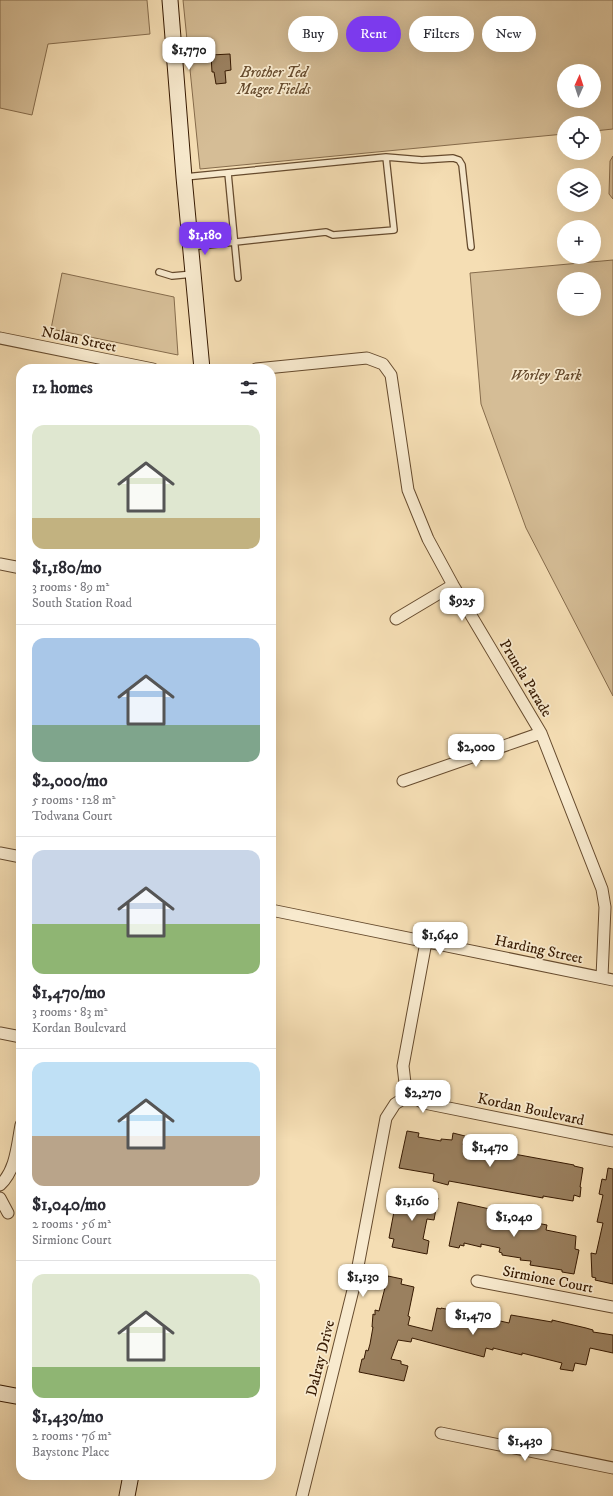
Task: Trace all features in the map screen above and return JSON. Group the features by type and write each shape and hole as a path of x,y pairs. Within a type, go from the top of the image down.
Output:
{"main road":[{"path":"170,0 184,177 202,364"},
{"path":"0,1393 16,1396"},
{"path":"127,1496 130,1480"}],"street":[{"name":"Nolan Street","path":"0,338 128,364"},
{"name":"Prunda Parade","path":"276,367 367,358 383,364 391,375 408,490 428,539 453,585 541,733 602,889 605,906 602,977"},
{"path":"0,564 16,567"},
{"path":"396,619 453,585"},
{"path":"403,781 541,733"},
{"path":"0,853 16,856"},
{"name":"Harding Street","path":"276,911 613,980"},
{"path":"409,1095 405,1083 403,1066 426,942"},
{"path":"0,1033 16,1036"},
{"name":"Kordan Boulevard","path":"409,1095 424,1103 613,1141"},
{"name":"Dalray Drive","path":"302,1496 355,1282 386,1118 395,1104 409,1095"},
{"path":"0,1185 7,1179 12,1168 16,1149"},
{"path":"0,1198 8,1213"},
{"name":"Sirmione Court","path":"477,1281 613,1307"},
{"path":"441,1434 613,1468"}],"lane":[{"path":"184,177 386,157 422,160 453,158 459,160 462,165 470,247"},
{"path":"191,247 326,232 333,235 394,230 386,157"},
{"path":"228,173 238,278"},
{"path":"159,272 172,276 193,274"}],"green space":[{"path":"0,0 147,0 150,34 48,44 32,115 0,108"},
{"name":"Brother Ted Magee Fields","path":"183,0 613,0 613,129 601,130 601,116 557,116 557,135 200,169"},
{"path":"613,156 613,199 609,194 610,161"},
{"name":"Worley Park","path":"613,260 613,696 526,528 481,404 470,273 569,264 601,264 601,261"},
{"path":"62,273 174,297 178,355 51,329"}],"building":[{"path":"230,54 231,70 225,71 226,83 216,84 214,72 212,72 211,55"},
{"path":"407,1131 419,1133 418,1137 441,1141 441,1139 452,1140 453,1133 465,1136 463,1145 495,1150 495,1153 513,1156 514,1154 583,1168 580,1197 574,1195 573,1201 543,1196 543,1198 449,1181 448,1185 433,1181 434,1174 399,1168"},
{"path":"608,1168 613,1169 613,1284 595,1280 596,1278 592,1277 591,1253 596,1254 603,1223 597,1222 603,1195 599,1194 602,1179 606,1180"},
{"path":"401,1192 438,1198 434,1220 427,1219 423,1239 429,1241 427,1254 392,1247 394,1239 389,1238 396,1201 398,1201"},
{"path":"458,1202 517,1215 516,1219 547,1225 546,1230 576,1236 575,1249 579,1250 574,1274 562,1272 562,1270 530,1265 531,1261 520,1260 521,1258 502,1255 502,1253 499,1252 500,1248 481,1244 481,1247 464,1243 464,1246 460,1245 459,1248 449,1246"},
{"path":"388,1276 402,1279 401,1284 414,1287 408,1316 410,1317 408,1325 432,1331 437,1308 455,1311 454,1312 475,1319 476,1316 509,1323 511,1315 552,1322 552,1320 593,1330 593,1332 613,1335 613,1353 590,1348 586,1365 575,1363 573,1371 560,1369 562,1363 522,1353 522,1355 493,1348 493,1350 486,1348 484,1357 412,1338 411,1342 398,1340 391,1359 401,1361 401,1364 408,1366 404,1381 359,1372 362,1359 364,1359 366,1350 368,1351 370,1344 373,1327 373,1314 375,1315 375,1310 379,1311"}]}
